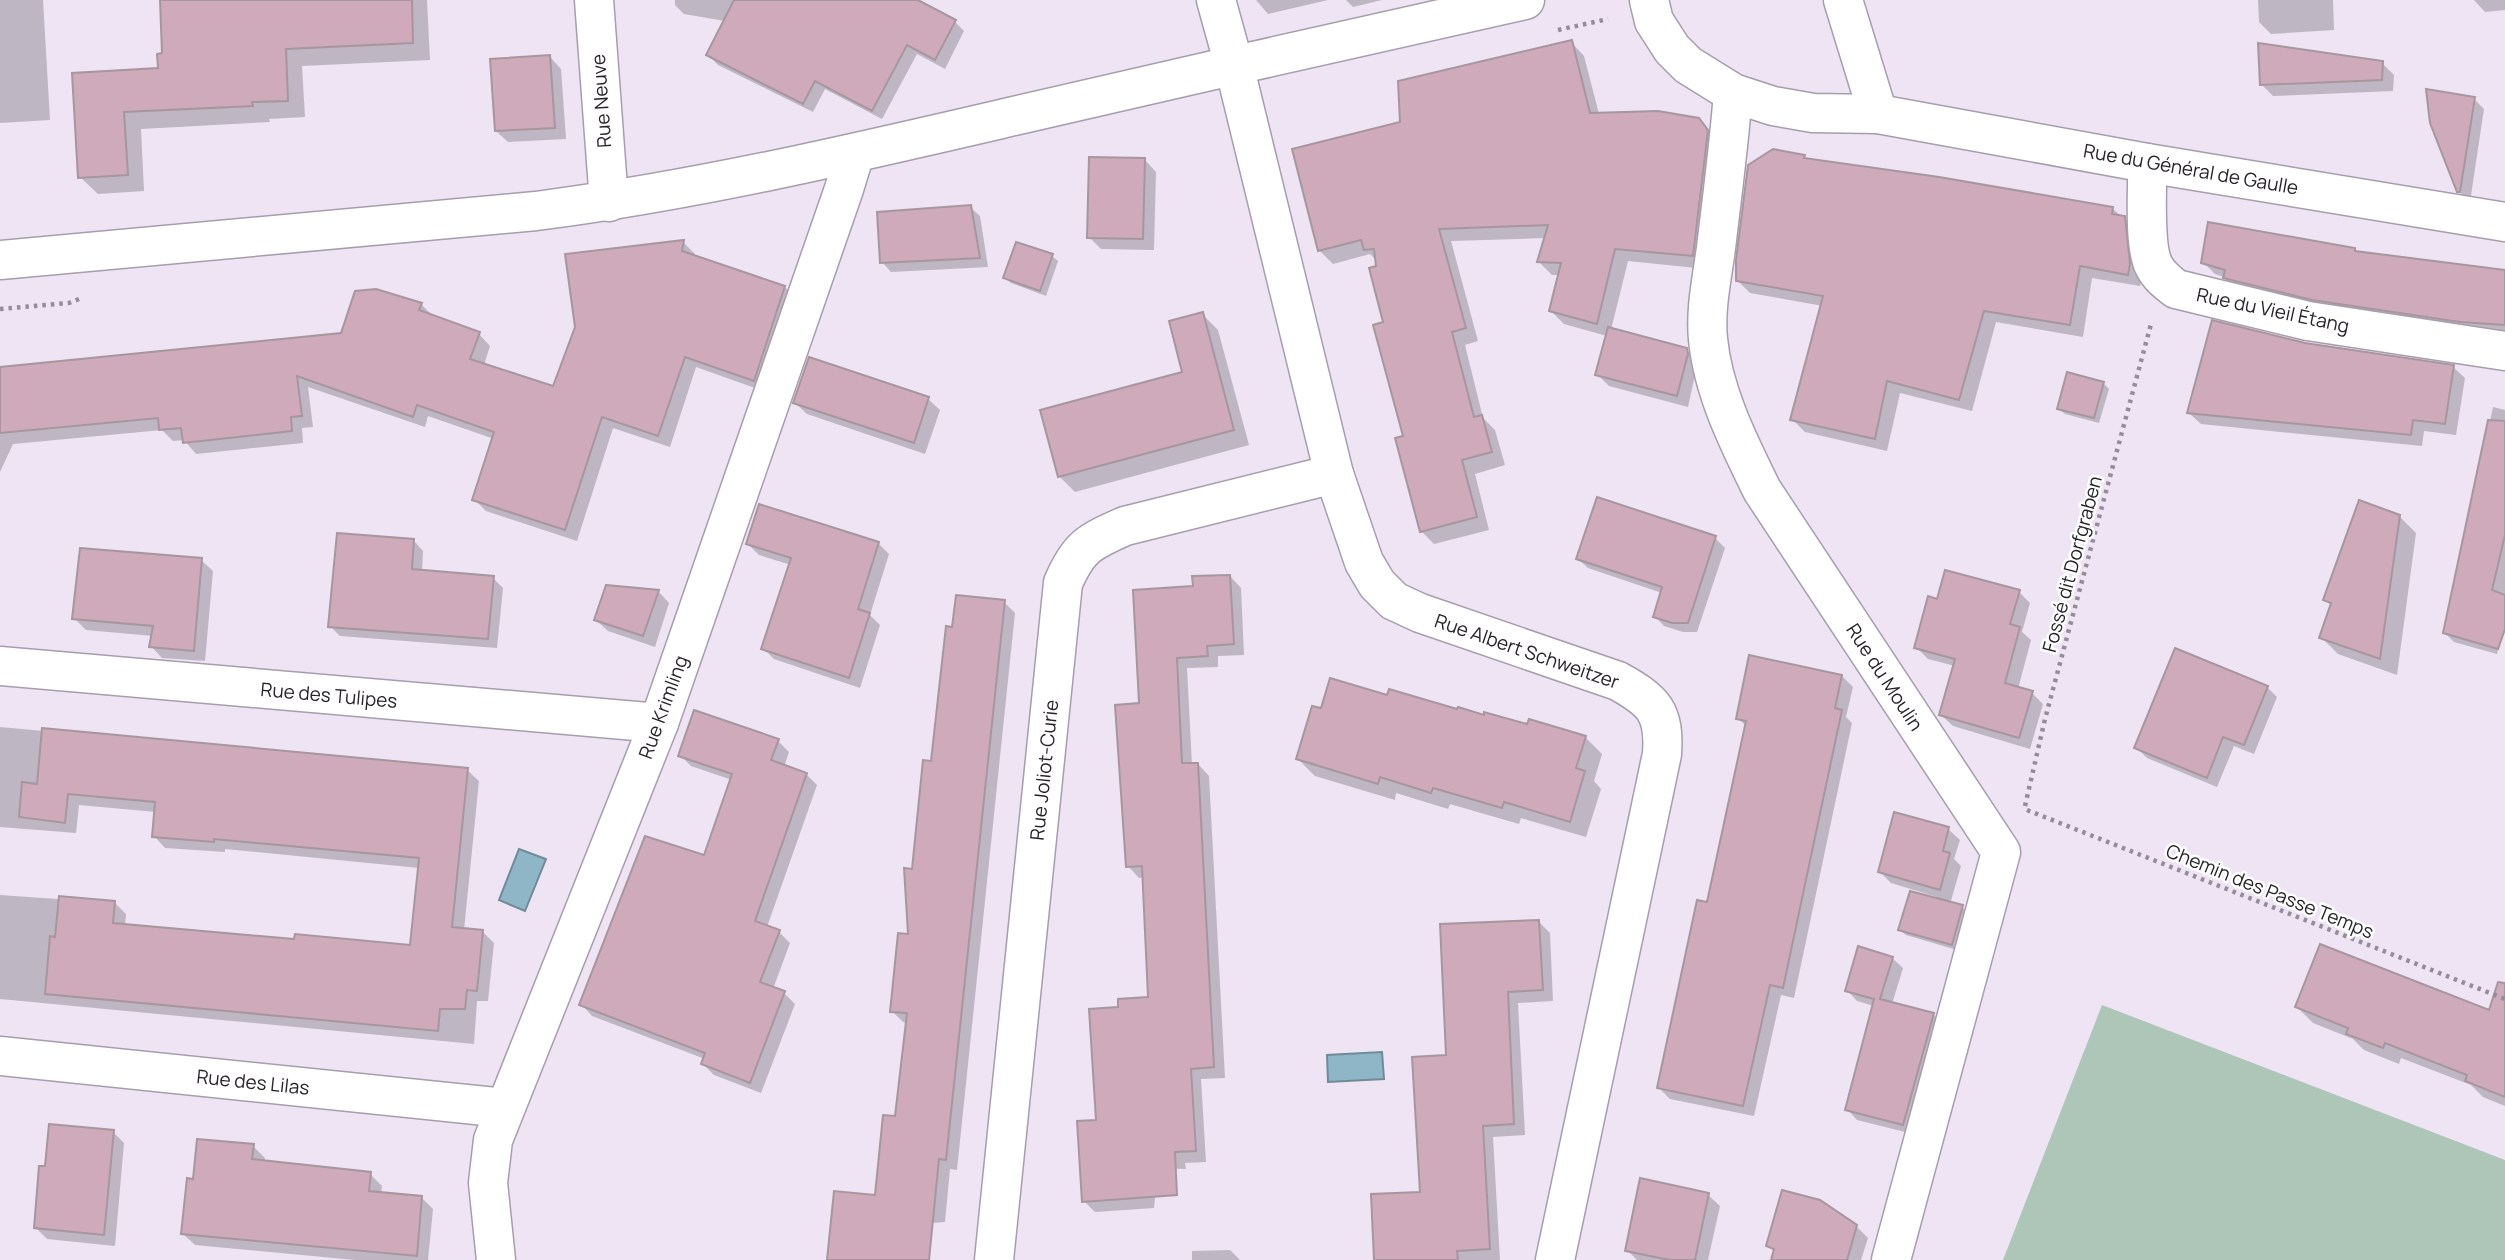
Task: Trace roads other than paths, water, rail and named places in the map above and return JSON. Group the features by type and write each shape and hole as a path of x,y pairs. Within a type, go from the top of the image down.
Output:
{"street":[{"name":"Rue Neuve","path":"594,0 608,202"},
{"name":"Rue Albert Schweitzer","path":"1216,0 1335,474 1364,562 1377,584 1394,601 1420,613 1618,681 1640,693 1656,710 1664,728 1662,754 1555,1260"},
{"path":"0,260 522,213 608,202 729,181 1525,0"},
{"name":"Rue du Général de Gaulle","path":"1649,0 1654,21 1672,49 1688,65 1733,93 1773,106 1813,113 1878,114 2147,163 2505,222"},
{"path":"1843,0 1878,114"},
{"name":"Rue du Moulin","path":"1733,93 1730,141 1708,309 1710,349 1724,404 1762,490 2001,852 1891,1260"},
{"name":"Rue Krimling","path":"496,1260 488,1183 493,1140 659,723 855,153"},
{"name":"Rue du Vieil Étang","path":"2147,163 2149,247 2153,264 2163,279 2176,289 2308,320 2505,351"},
{"name":"Rue Joliot-Curie","path":"994,1260 1063,583 1074,558 1083,549 1093,541 1125,526 1335,474"},
{"name":"Rue des Tulipes","path":"0,666 659,723"},
{"name":"Rue des Lilas","path":"0,1056 505,1108"}],"water":[{"path":"519,849 546,859 525,911 499,900"},
{"path":"1382,1052 1384,1079 1328,1082 1327,1055"}]}
